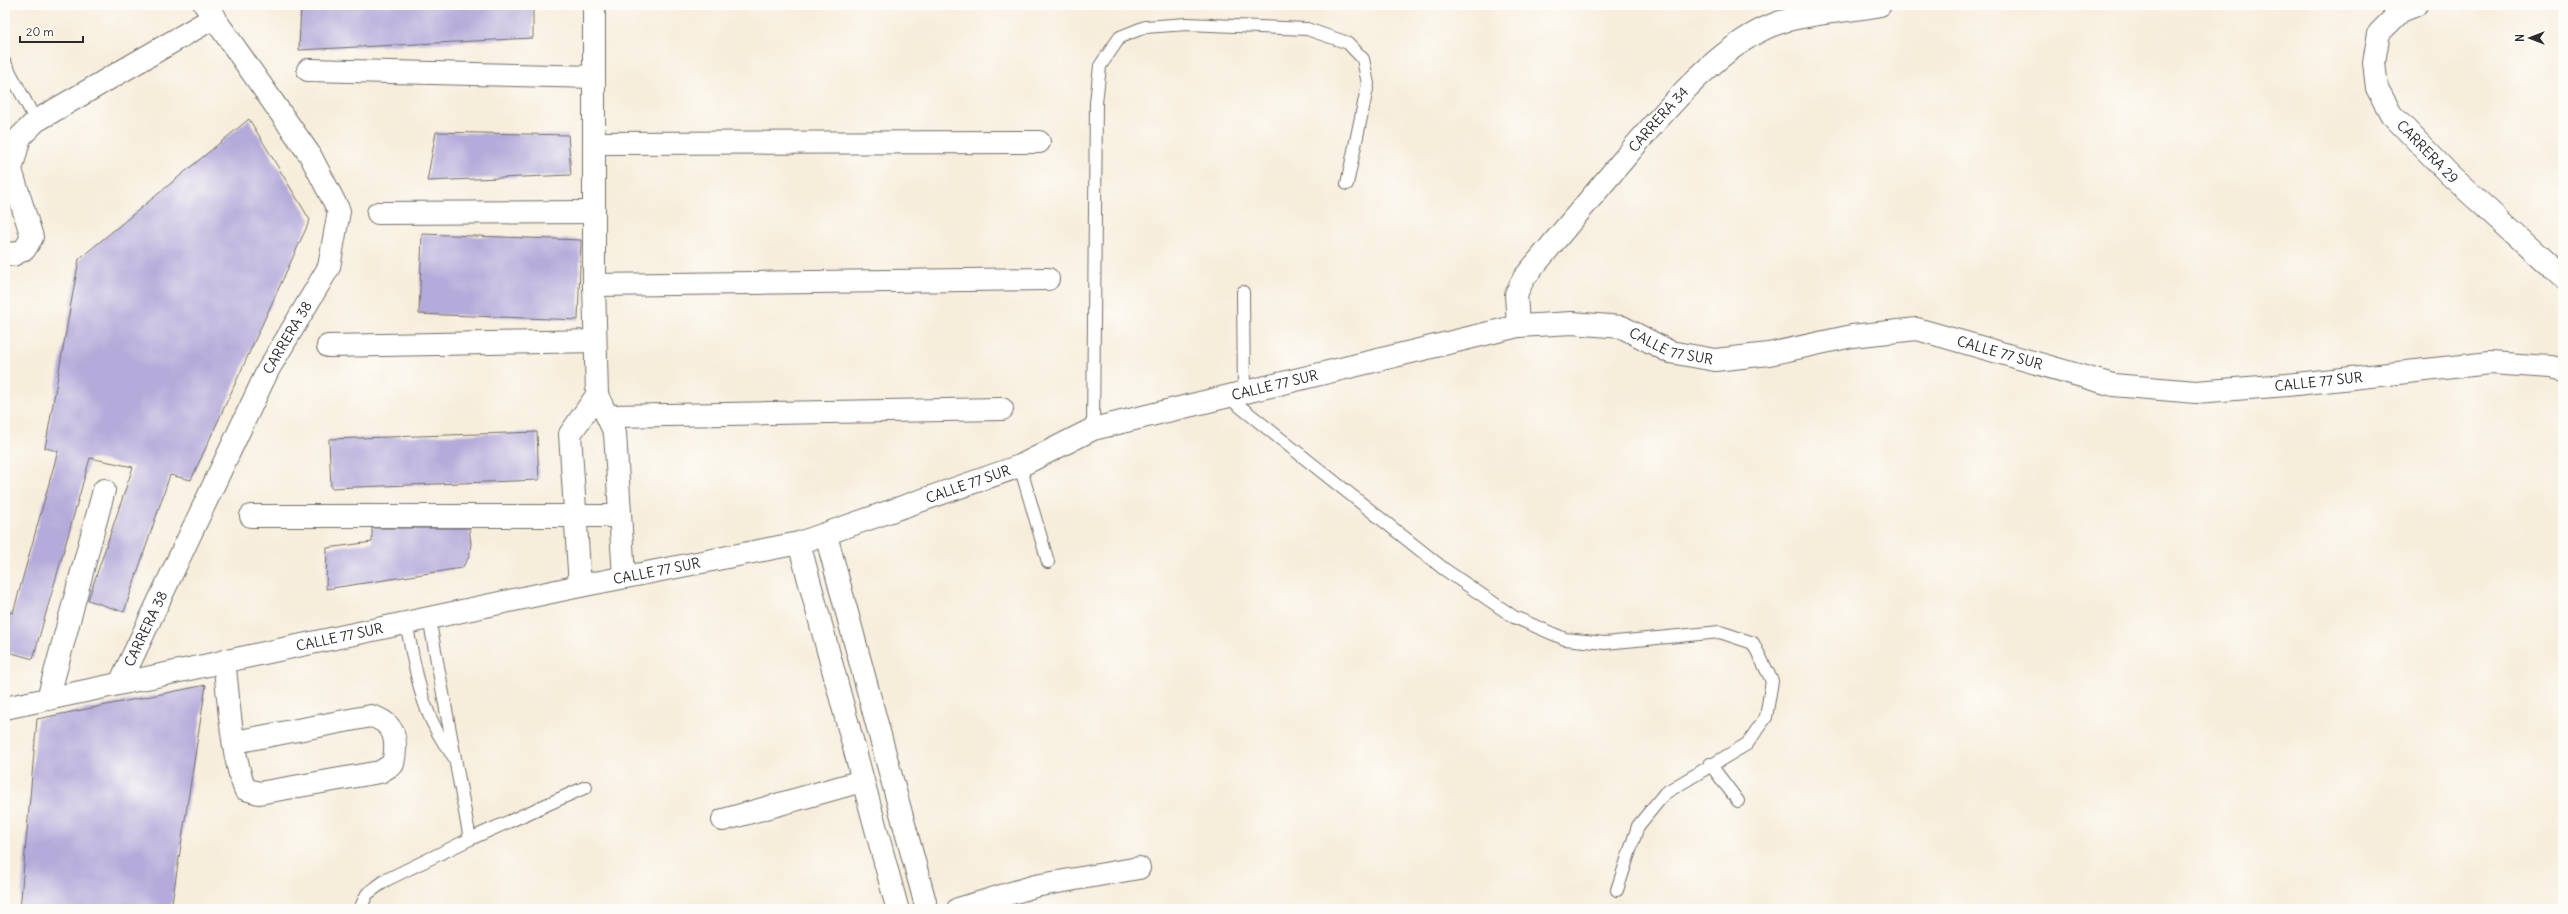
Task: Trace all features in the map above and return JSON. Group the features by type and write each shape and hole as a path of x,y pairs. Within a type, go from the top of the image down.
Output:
{"street":[{"path":"594,5 594,284 597,395 609,416 615,433 624,577"},
{"name":"CARRERA 34","path":"1518,326 1516,294 1524,278 1647,132 1679,98 1726,53 1750,36 1779,23 1880,5"},
{"name":"CARRERA 29","path":"2416,5 2401,11 2379,33 2374,62 2377,88 2391,114 2450,175 2563,278"},
{"path":"5,252 13,255 25,249 32,237 11,170 20,137 36,120 210,11"},
{"name":"CARRERA 38","path":"120,683 268,370 329,267 338,211 310,155 210,11"},
{"path":"308,70 594,77"},
{"path":"595,143 1039,142"},
{"path":"378,213 594,212"},
{"path":"594,284 1048,278"},
{"name":"CALLE 77 SUR","path":"5,708 580,586 799,543 826,535 1020,466 1093,429 1518,326 1572,323 1622,327 1670,352 1715,360 1769,354 1852,336 1917,329 2113,385 2196,392 2287,385 2490,363 2551,367 2563,370"},
{"path":"328,346 595,341"},
{"path":"580,586 570,434 597,395"},
{"path":"609,416 1002,409"},
{"path":"48,699 104,490"},
{"path":"251,516 620,516"},
{"path":"826,535 929,906"},
{"path":"799,543 896,908 905,901 916,899 929,906"},
{"path":"224,661 235,742 240,776 245,789 258,793 380,772 393,764 396,749 392,731 384,720 371,716 235,742"},
{"path":"723,820 862,781"},
{"path":"958,909 1035,886 1139,868"}],"lane":[{"path":"1093,429 1096,103 1100,66 1120,37 1145,27 1188,24 1307,29 1348,43 1362,59 1368,84 1347,184"},
{"path":"5,63 36,120"},
{"path":"1243,292 1236,395 1444,569 1514,617 1565,640 1605,643 1720,632 1753,643 1772,681 1766,717 1747,744 1710,764 1664,793 1638,826 1617,890"},
{"path":"1020,466 1048,562"},
{"path":"429,618 470,839"},
{"path":"406,623 423,700 430,722 455,758"},
{"path":"1710,764 1738,801"},
{"path":"360,909 367,894 386,880 470,839 586,787"}],"building":[{"path":"301,5 533,5 533,38 299,50"},
{"path":"249,119 310,220 191,480 170,475 124,612 88,600 133,467 90,458 33,659 5,651 5,629 10,612 13,613 58,451 45,448 79,259"},
{"path":"436,132 568,135 571,175 427,181"},
{"path":"422,234 581,240 578,320 419,314"},
{"path":"537,432 539,480 331,488 329,439"},
{"path":"372,528 469,528 471,544 469,557 462,568 326,589 327,548 372,542"},
{"path":"206,685 171,909 20,909 37,719"}]}
